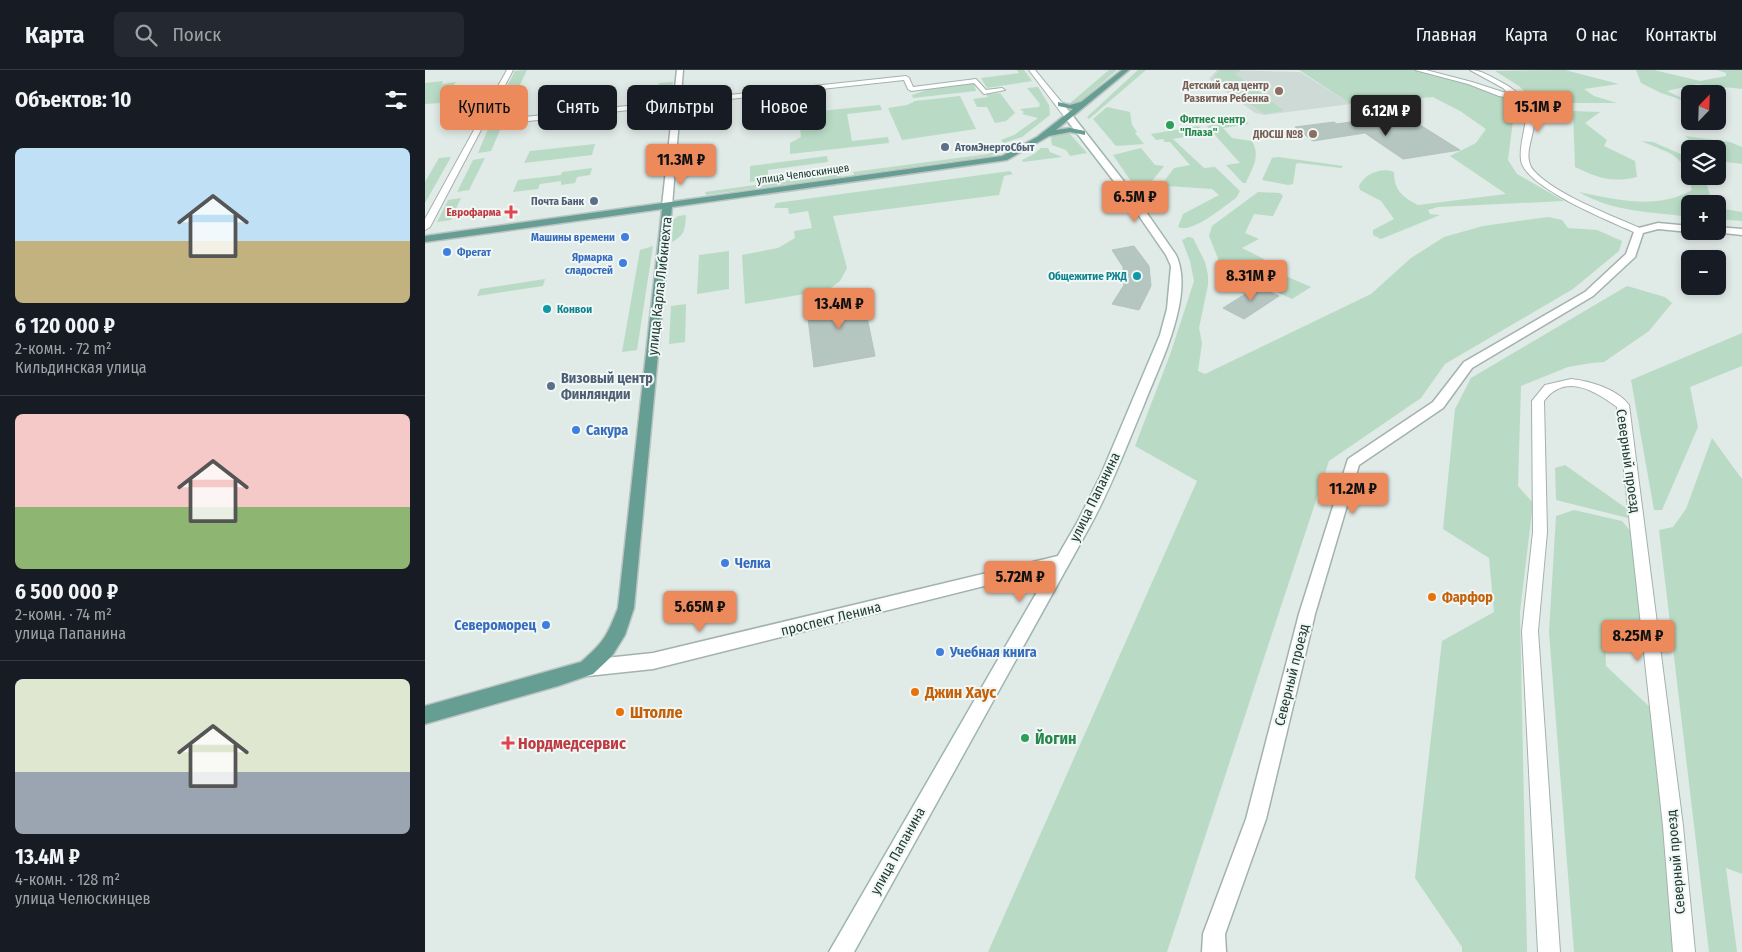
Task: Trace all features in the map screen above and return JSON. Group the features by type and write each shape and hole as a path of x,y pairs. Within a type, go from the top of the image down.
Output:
{"main road":[{"name":"улица Челюскинцев","path":"425,239 983,162 1016,154 1040,139 1126,70"},
{"path":"1061,104 1076,107 1085,103"},
{"path":"1040,139 1059,131 1070,130 1082,133"},
{"name":"улица Карла Либкнехта","path":"587,668 606,651 616,635 626,608 667,206"},
{"name":"проспект Ленина","path":"425,715 558,678 587,668"}],"street":[{"path":"502,85 510,70"},
{"name":"улица Карла Либкнехта","path":"679,85 680,70"},
{"path":"1032,70 1069,116"},
{"path":"1418,70 1470,83 1505,96 1518,98"},
{"path":"1473,70 1505,87 1518,98 1529,112 1525,163 1526,167 1538,180 1597,212 1639,231 1646,227 1659,226 1681,228"},
{"path":"732,98 906,78 911,89 976,81 984,92 1002,90"},
{"path":"528,119 627,109"},
{"name":"улица Папанина","path":"841,952 1097,498 1166,335 1173,309 1176,266 1171,255 1130,195 1069,116"},
{"path":"425,227 478,130"},
{"name":"улица Карла Либкнехта","path":"667,206 674,130"},
{"name":"Северный проезд","path":"1214,952 1214,934 1256,819 1307,614 1353,462 1437,405 1468,365 1589,294 1631,255 1639,231"},
{"path":"1726,231 1742,232"},
{"name":"Северный проезд","path":"1549,952 1530,631 1539,532 1538,401 1549,388 1574,382 1598,388 1623,405 1673,826 1684,952"},
{"name":"проспект Ленина","path":"587,668 653,661 1062,561"}],"shaded area":[{"name":"Детский сад центр Развития Ребенка","path":"1217,70 1300,72 1351,104 1265,115 1255,113 1209,79"}],"green space":[{"path":"527,70 520,85 508,85 515,71"},
{"path":"1017,70 1024,70 1032,81 987,88 981,78 1019,73"},
{"path":"1109,70 1117,70 1076,105 1069,104"},
{"path":"1138,70 1146,70 1089,119 1087,117"},
{"path":"1220,70 1241,70 1235,74 1284,111 1264,114 1214,77"},
{"path":"1299,70 1419,70 1464,80 1497,92 1515,105 1508,160 1517,174 1564,201 1438,207 1428,210 1430,214 1440,215 1381,239 1373,235 1373,230 1394,219 1381,201 1360,190 1359,186 1369,175 1379,171 1394,172 1397,188 1407,199 1418,205 1506,194 1450,156 1476,143 1486,129 1460,111 1433,97 1351,104"},
{"path":"1565,70 1619,84 1584,89 1594,96 1617,103 1566,103 1532,99 1519,86 1495,71"},
{"path":"1636,70 1654,70 1700,81 1726,76 1726,73 1717,70 1742,70 1742,89 1726,87 1726,85 1697,84 1681,85 1681,88 1667,91 1681,98 1681,100 1661,93 1641,83"},
{"path":"443,81 442,84 456,82 454,85 440,85 440,103 425,104 425,83"},
{"path":"673,82 673,85 659,85 659,83"},
{"path":"974,83 976,91 913,98 912,95 927,90"},
{"path":"1038,87 1049,105 1050,115 1022,137 1004,143 1001,140 1014,135 1038,118 1022,114 1024,112 1020,109 1039,107 1040,104 1027,88"},
{"path":"1000,93 1015,113 1006,121 995,123 987,107 977,107 973,99 988,97 986,94"},
{"path":"960,96 976,129 902,140 888,108 907,105 915,101"},
{"path":"880,105 882,110 847,114 852,141 888,137 889,143 790,154 790,143 801,137 800,130 826,130 826,111"},
{"path":"1107,107 1130,112 1132,125 1137,132 1135,133 1144,144 1116,146 1093,119"},
{"path":"1573,111 1600,112 1585,123 1607,140 1604,146 1635,161 1637,177 1620,180 1605,178 1575,167"},
{"path":"1245,120 1249,124 1223,128 1232,138 1252,141 1255,147 1255,162 1246,183 1243,183 1226,165 1240,163 1207,126"},
{"path":"1198,126 1208,133 1173,139 1204,168 1215,167 1240,191 1236,198 1199,223 1191,227 1178,227 1183,214 1219,195 1212,189 1167,186 1165,180 1174,168 1190,165 1170,142 1165,142 1163,139 1156,140 1151,134"},
{"path":"488,130 500,130 491,151 478,153"},
{"path":"1059,133 1070,134 1087,153 1070,156 1066,150 1052,145 1051,138"},
{"path":"1685,136 1715,140 1686,140 1689,139"},
{"path":"1641,141 1653,142 1681,154 1681,163 1669,153"},
{"path":"1726,141 1742,147 1742,164 1726,162"},
{"path":"595,144 592,155 524,163 530,151"},
{"path":"1008,147 1013,148 990,156 854,175 853,172 988,154"},
{"path":"1041,148 1048,148 1050,152 1062,157 1023,162 1022,160"},
{"path":"1141,148 1155,165 1164,166 1144,191 1137,190 1113,155"},
{"path":"827,156 828,162 768,170 768,179 750,182 750,166"},
{"path":"451,157 425,203 425,182 439,158"},
{"path":"1278,157 1343,166 1341,168 1299,163 1296,164 1293,184 1288,185 1262,180 1272,158"},
{"path":"485,158 469,190 457,192 473,160"},
{"path":"592,168 590,175 577,177 575,183 561,185 561,181 540,184 538,189 513,192 518,180 561,175 562,172"},
{"path":"1010,171 1013,174 1004,176 999,195 833,216 847,268 840,281 828,290 745,304 742,255 778,248 795,238 794,231 812,228 808,211 789,214 788,208 774,208 776,203"},
{"path":"840,173 841,177 706,195 705,192"},
{"path":"1690,185 1707,185 1710,195 1681,195 1692,190"},
{"path":"1258,192 1280,193 1283,196 1273,216 1254,214 1245,233 1259,239 1242,248 1264,259 1258,264 1311,287 1292,299 1221,266 1209,236 1212,226"},
{"path":"1579,192 1637,202 1665,200 1681,195 1681,216 1605,204"},
{"path":"461,198 451,220 437,222 448,200"},
{"path":"1726,209 1742,212 1742,221 1726,220"},
{"path":"686,215 680,237 672,242 673,220 678,216"},
{"path":"1548,217 1562,220 1568,228 1597,230 1622,241 1619,251 1573,289 1445,364 1421,398 1329,461 1167,952 988,952 1197,481 1135,446 1171,352 1194,281 1190,261 1182,240 1188,237 1193,238 1205,262 1208,275 1208,285 1199,328 1202,343 1198,371 1205,374 1371,294 1411,258 1444,237 1483,226"},
{"path":"653,246 637,350 622,352 640,250"},
{"path":"729,251 729,289 697,294 699,255"},
{"path":"545,279 543,286 477,296 480,289"},
{"path":"1627,286 1665,297 1672,303 1649,331 1604,362 1568,367 1521,386 1518,486 1533,503 1520,612 1527,952 1462,952 1462,947 1415,878 1442,641 1494,612 1489,558 1443,529 1455,409 1471,378"},
{"path":"686,304 685,342 669,344 671,306"},
{"path":"1742,333 1742,366 1690,387 1698,427 1662,510 1654,510 1631,380"},
{"path":"1712,438 1742,479 1742,874 1726,868 1737,952 1709,952 1659,530 1673,527 1686,509"},
{"path":"1565,465 1630,511 1632,519 1556,500 1555,468"},
{"path":"1574,510 1622,521 1632,533 1647,631 1605,637 1606,666 1655,712 1677,952 1574,952 1549,632 1556,516"}],"building":[{"path":"1363,120 1372,126 1412,120 1460,150 1403,159 1365,133 1313,141 1295,127"},
{"name":"Общежитие РЖД","path":"1134,246 1149,266 1151,286 1139,310 1112,304 1124,285 1123,267 1112,250"},
{"path":"1258,286 1279,296 1244,319 1223,308"},
{"path":"862,293 875,356 814,367 806,302"}],"place":[{"name":"Детский сад центр Развития Ребенка","path":"1279,91"},
{"name":"Фитнес центр \"Плаза\"","path":"1170,125"},
{"name":"ДЮСШ №8","path":"1313,134"},
{"name":"АтомЭнергоСбыт","path":"945,147"},
{"name":"Почта Банк","path":"594,201"},
{"name":"Еврофарма","path":"511,212"},
{"name":"Машины времени","path":"625,237"},
{"name":"Фрегат","path":"447,252"},
{"name":"Ярмарка сладостей","path":"623,263"},
{"name":"Общежитие РЖД","path":"1137,276"},
{"name":"Конвои","path":"547,309"},
{"name":"Визовый центр Финляндии","path":"551,386"},
{"name":"Сакура","path":"576,430"},
{"name":"Челка","path":"725,563"},
{"name":"Фарфор","path":"1432,597"},
{"name":"Североморец","path":"546,625"},
{"name":"Учебная книга","path":"940,652"},
{"name":"Джин Хаус","path":"915,692"},
{"name":"Штолле","path":"620,712"},
{"name":"Йогин","path":"1025,738"},
{"name":"Нордмедсервис","path":"508,743"}]}
